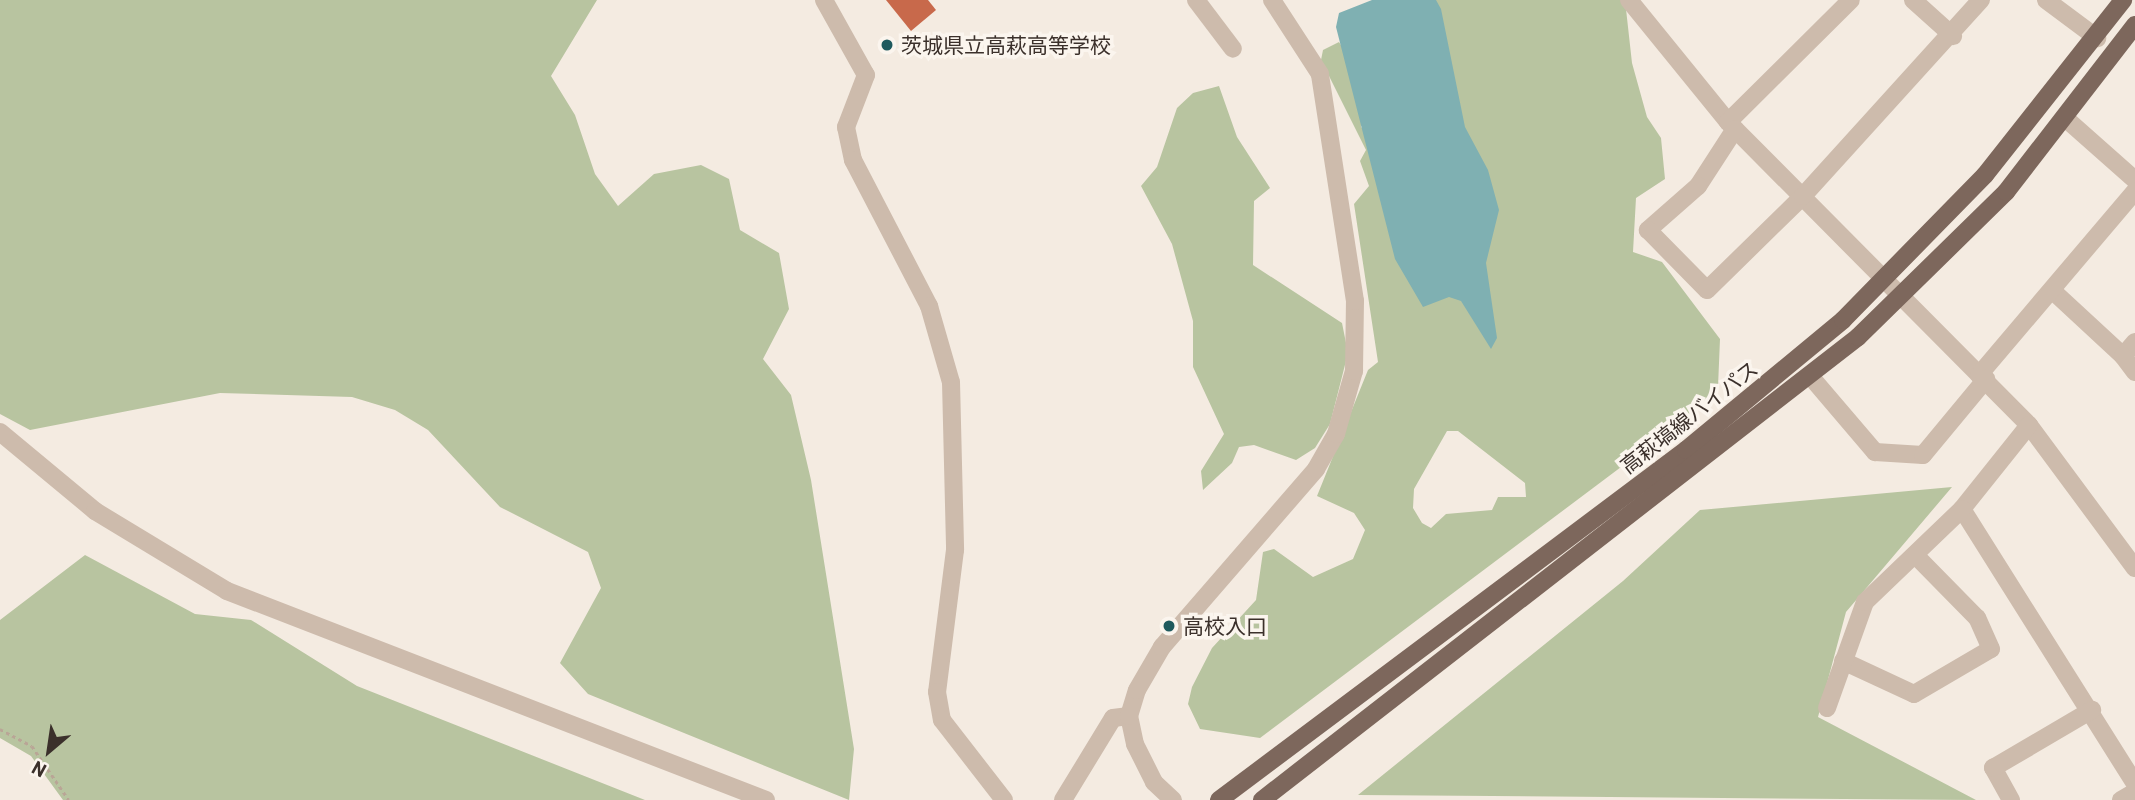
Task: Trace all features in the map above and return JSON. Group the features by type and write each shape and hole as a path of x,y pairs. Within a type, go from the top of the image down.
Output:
{"main road":[{"name":"高萩塙線バイパス","path":"1219,800 1512,583 1686,450 1796,361 1884,279 1986,175 2097,38 2123,0"},
{"name":"高萩塙線バイパス","path":"1262,800 1811,377 1901,297 2006,192 2135,26"}],"street":[{"path":"824,0 866,75 846,127 853,160 929,306 951,382 955,550 937,692 942,720 1004,800"},
{"path":"1196,0 1233,50"},
{"path":"1174,800 1143,766 1129,716 1162,647 1316,469 1336,434 1354,371 1355,301 1320,74 1272,0"},
{"path":"1629,0 1732,125 2029,425 2135,568"},
{"path":"1851,0 1732,125 1698,186 1648,230 1707,290 1803,196 1953,36 1982,0"},
{"path":"1913,0 1953,36"},
{"path":"2046,0 2097,38"},
{"path":"2065,118 2135,180"},
{"path":"1811,377 1875,452 1923,455 1982,377 2054,293 2135,191"},
{"path":"2054,293 2123,356 2135,372"},
{"path":"2123,356 2135,342"},
{"path":"1827,708 1865,603 1962,509 2029,425"},
{"path":"0,432 95,511 228,591 766,800"},
{"path":"1962,509 2092,710 2135,784"},
{"path":"1843,662 1914,694 1991,649 1977,618 1915,555"},
{"path":"2011,800 1993,768 2092,710"},
{"path":"1063,800 1113,718 1129,716"},
{"path":"2121,800 2135,792"}],"path":[{"path":"0,729 32,746 69,800"}],"green space":[{"path":"0,0 597,0 551,76 575,115 595,174 618,206 654,174 701,165 729,179 740,230 779,253 789,309 763,359 791,395 811,480 854,749 849,800 588,694 560,663 601,588 588,552 500,507 428,430 395,410 352,397 220,393 30,430 0,414"},
{"path":"1435,0 1625,0 1632,63 1647,117 1661,138 1665,179 1636,198 1633,252 1662,262 1720,339 1718,387 1677,425 1260,738 1200,729 1188,704 1192,687 1212,648 1256,600 1263,552 1274,549 1313,577 1353,559 1365,530 1354,513 1317,496 1368,370 1378,362 1354,204 1369,186 1360,161 1366,150 1321,60 1323,50 1339,42 1362,78 1361,127 1369,134","holes":["1447,431 1458,431 1525,483 1526,497 1498,497 1492,510 1446,514 1431,528 1422,523 1413,508 1414,489"]},
{"path":"1219,86 1237,137 1270,188 1254,201 1253,265 1342,323 1348,353 1330,424 1315,448 1296,460 1254,445 1239,447 1232,463 1203,490 1201,471 1224,434 1193,367 1193,321 1172,244 1141,186 1157,167 1177,108 1193,93"},
{"path":"1952,487 1846,612 1818,717 1976,800 1358,795 1623,581 1700,510"},
{"path":"85,555 195,614 251,620 357,686 645,800 63,800 31,756 0,738 0,620"}],"water":[{"path":"1372,0 1436,0 1441,9 1465,127 1488,170 1499,210 1486,263 1497,338 1491,349 1461,301 1449,297 1423,307 1395,259 1336,27 1339,13"}],"building":[{"path":"886,0 928,0 936,10 911,31"}],"place":[{"name":"茨城県立高萩高等学校","path":"887,45"},
{"name":"高校入口","path":"1169,626"}]}
